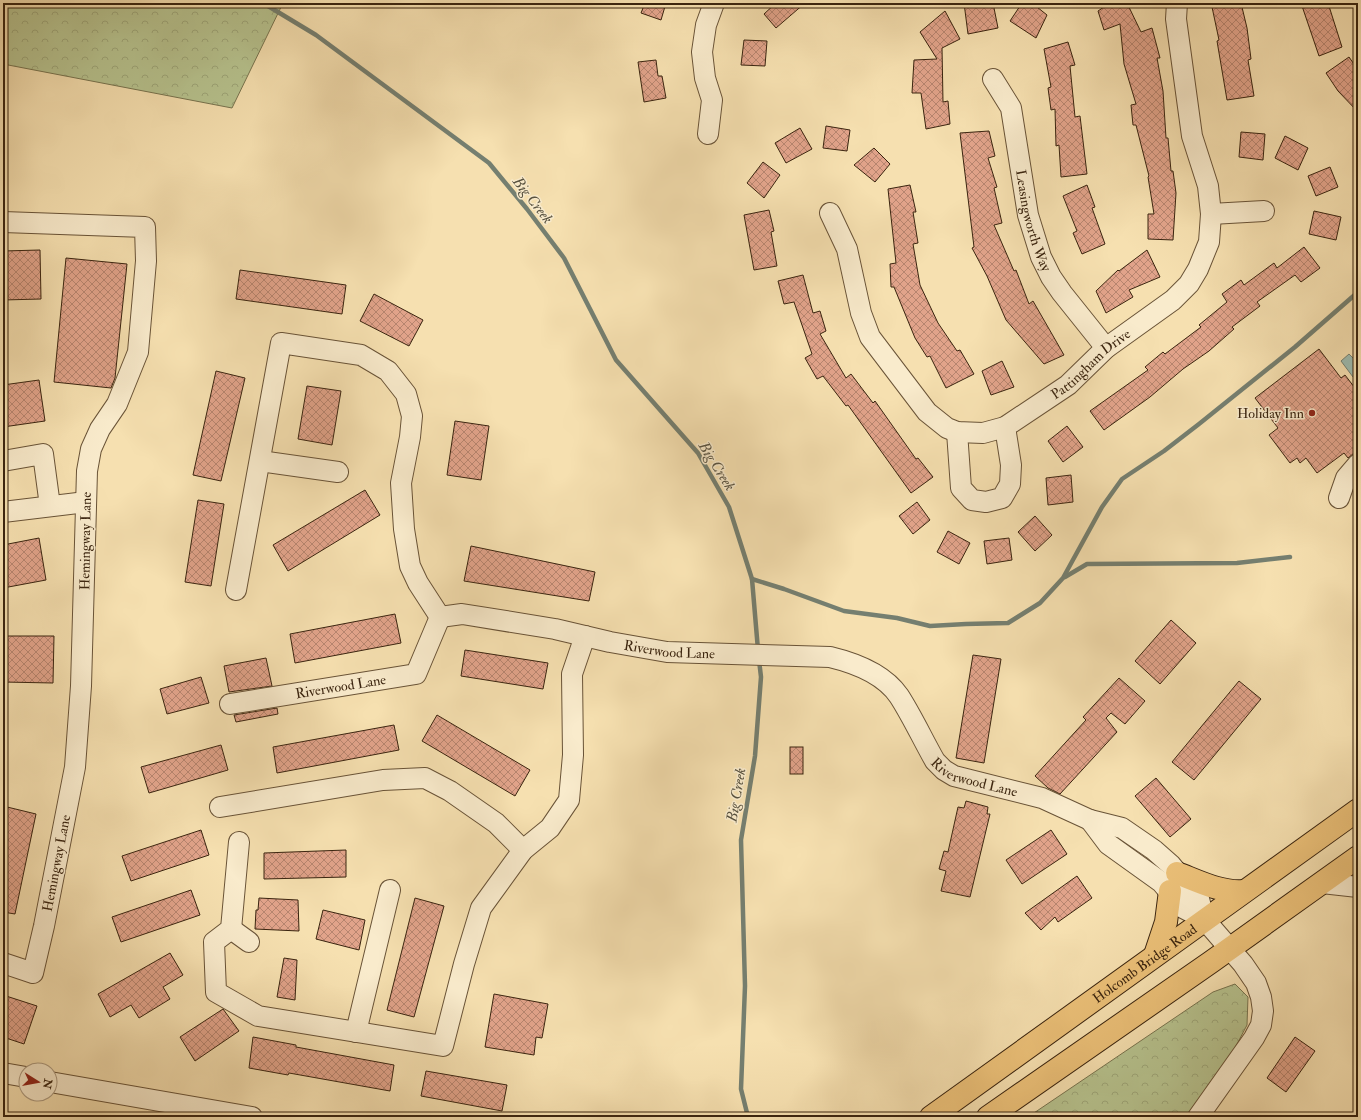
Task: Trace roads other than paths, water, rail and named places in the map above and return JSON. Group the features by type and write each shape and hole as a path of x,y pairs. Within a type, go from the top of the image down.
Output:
{"main road":[{"name":"Holcomb Bridge Road","path":"931,1117 1155,954 1358,810"},
{"path":"988,1117 1358,857"},
{"path":"1155,954 1166,922 1174,882 1217,887 1231,891 1244,891"}],"street":[{"path":"708,134 712,100 706,78 702,52 706,25 714,3"},
{"name":"Pattingham Drive","path":"830,213 847,249 861,313 870,337 927,412 946,428 957,432 983,433 1005,427 1068,385 1106,348 1173,300 1188,284 1198,269 1209,242 1211,214 1208,186 1192,136 1176,19 1177,3"},
{"name":"Leasingworth Way","path":"993,79 1012,108 1028,215 1041,257 1051,277 1066,299 1106,348"},
{"path":"1211,214 1264,211"},
{"name":"Hemingway Lane","path":"3,222 145,227 146,262 138,352 117,404 100,429 91,449 87,471 81,686 74,767 44,926 33,973 3,963"},
{"path":"236,590 281,343 361,354 388,370 406,394 412,416 410,437 401,483 404,529 410,566 418,583 440,617"},
{"path":"957,432 961,488 972,500 986,502 1002,498 1010,484 1011,465 1005,427"},
{"path":"3,461 43,454 50,506"},
{"path":"260,461 338,472"},
{"path":"1339,498 1346,478 1358,464"},
{"path":"3,512 86,502"},
{"name":"Riverwood Lane","path":"230,704 278,698 416,674 440,617 462,614 667,652 830,657 856,664 885,682 899,695 935,761 944,770 954,776 1042,798 1090,820 1122,828 1154,850 1174,882 1198,899 1204,919"},
{"path":"239,842 231,929 214,942 216,992 258,1016 443,1046 464,964 481,908 524,850 550,828 569,800 573,755 572,674 585,636"},
{"path":"220,807 383,780 425,778 450,791 496,823 524,850"},
{"path":"1322,883 1358,886"},
{"path":"356,1032 390,890"},
{"path":"1198,1117 1254,1038 1261,1025 1262,1011 1261,997 1256,983 1230,948 1204,919"},
{"path":"231,929 249,942"},
{"path":"235,1004 251,993"},
{"path":"3,1073 18,1076"},
{"path":"58,1083 232,1115 252,1117"}],"water":[{"path":"1349,354 1358,363 1358,373 1353,377 1341,361"}],"waterway":[{"name":"Big Creek","path":"263,3 316,35 489,163 527,209 564,258 616,360 698,453 729,507 752,579 758,650"},
{"path":"752,579 844,611 897,618 930,626 1008,623 1040,603 1063,578 1102,507 1122,479 1164,451 1199,424 1295,347 1358,292"},
{"path":"1065,577 1087,564 1237,563 1290,557"},
{"name":"Big Creek","path":"748,1117 741,1089 745,986 741,840 755,756 761,677 759,660"}],"place":[{"name":"Holiday Inn","path":"1312,413"}]}
